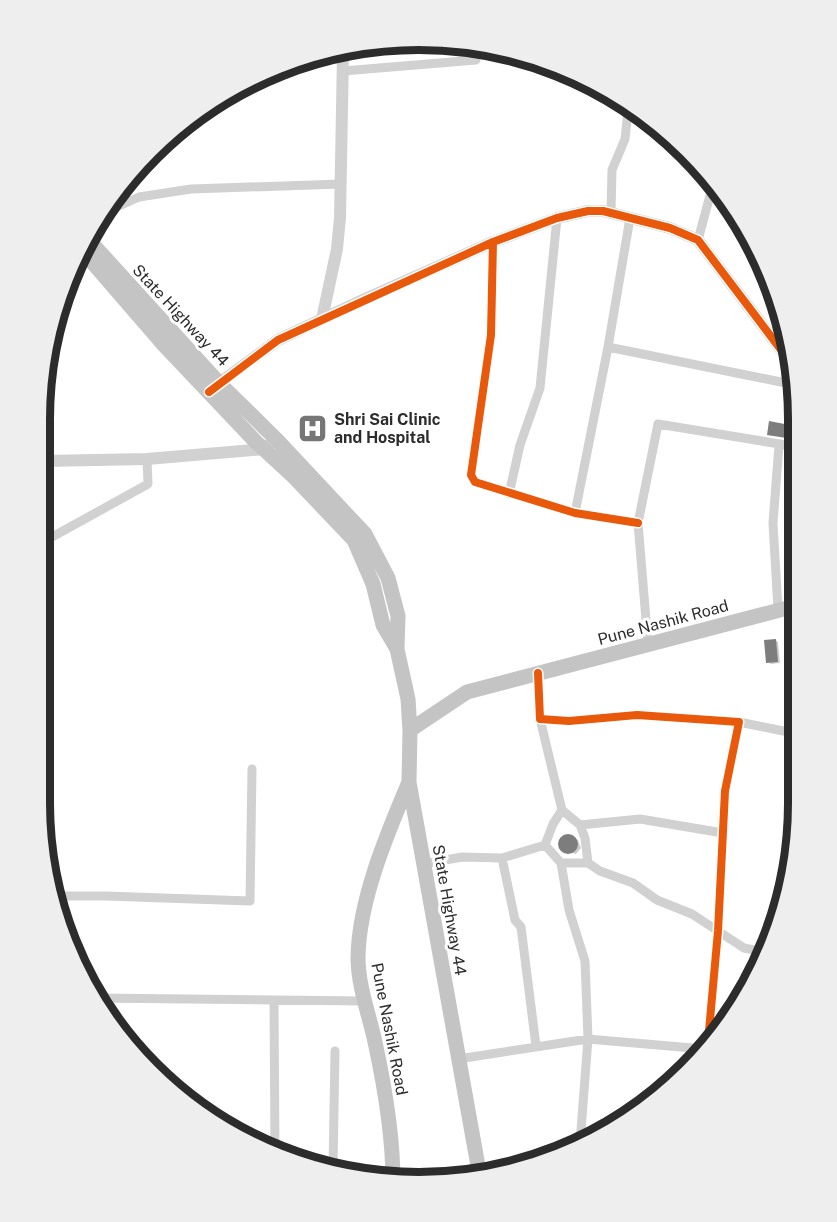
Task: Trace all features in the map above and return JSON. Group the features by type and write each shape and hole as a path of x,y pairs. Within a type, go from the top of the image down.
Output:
{"main road":[{"name":"State Highway 44","path":"93,245 264,449 360,537"},
{"name":"State Highway 44","path":"87,257 125,302 214,388 276,439 360,537 388,578 398,616 397,649 408,699 409,782 478,1167"},
{"name":"Pune Nashik Road","path":"410,730 467,692 788,608"},
{"name":"Pune Nashik Road","path":"393,1172 393,1146 375,1040 364,1001 358,957 365,908 390,827 409,782"}],"street":[{"path":"322,319 336,249 341,184 343,58"},
{"path":"344,71 476,60"},
{"path":"611,213 612,170 625,139 628,115"},
{"path":"116,207 139,197 191,189 341,184"},
{"path":"698,240 711,193"},
{"path":"214,388 278,340 322,319 493,242 557,218 588,211 611,213 670,228 698,240 780,349"},
{"path":"509,494 520,445 540,388 557,218"},
{"path":"575,513 608,347 630,218"},
{"path":"493,242 491,335 471,475 475,482 509,494 575,513 638,524"},
{"path":"608,347 786,383"},
{"path":"648,644 638,524 658,424 788,446"},
{"path":"50,461 147,459 264,449 276,439"},
{"path":"778,610 773,523 779,445"},
{"path":"50,538 148,484 147,459"},
{"path":"538,673 540,719 562,810 580,825 585,838 588,863"},
{"path":"540,719 569,721 637,715 739,722 788,732"},
{"path":"709,1030 718,931 725,791 739,722"},
{"path":"61,896 250,901 252,769"},
{"path":"545,845 553,824 562,810"},
{"path":"580,825 640,819 723,833"},
{"path":"423,864 462,857 502,858 545,845"},
{"path":"545,845 561,863 569,910 585,961 588,1039 581,1135"},
{"path":"502,858 515,920 521,927 536,1046"},
{"path":"561,863 588,863 600,871 633,883 657,900 692,914 744,948 757,950"},
{"path":"105,998 364,1001"},
{"path":"274,1001 275,1143"},
{"path":"458,1059 588,1039 695,1048"},
{"path":"333,1162 335,1051"}],"building":[{"path":"321,420 324,430 306,435 303,425"},
{"path":"769,421 788,425 788,438 767,435"},
{"path":"776,639 778,662 766,663 764,640"},
{"path":"568,834 575,837 578,844 575,851 568,854 561,851 558,844 561,837"}],"cycle path":[{"path":"209,392 278,340 493,242 557,218 588,211 603,211 670,228 698,240 780,349"},
{"path":"493,242 491,335 471,475 475,482 575,513 638,523"},
{"path":"538,673 540,719 569,721 637,715 739,722 725,791 718,931 709,1030"}],"place":[{"name":"Shri Sai Clinic and Hospital","path":"313,428"}]}
